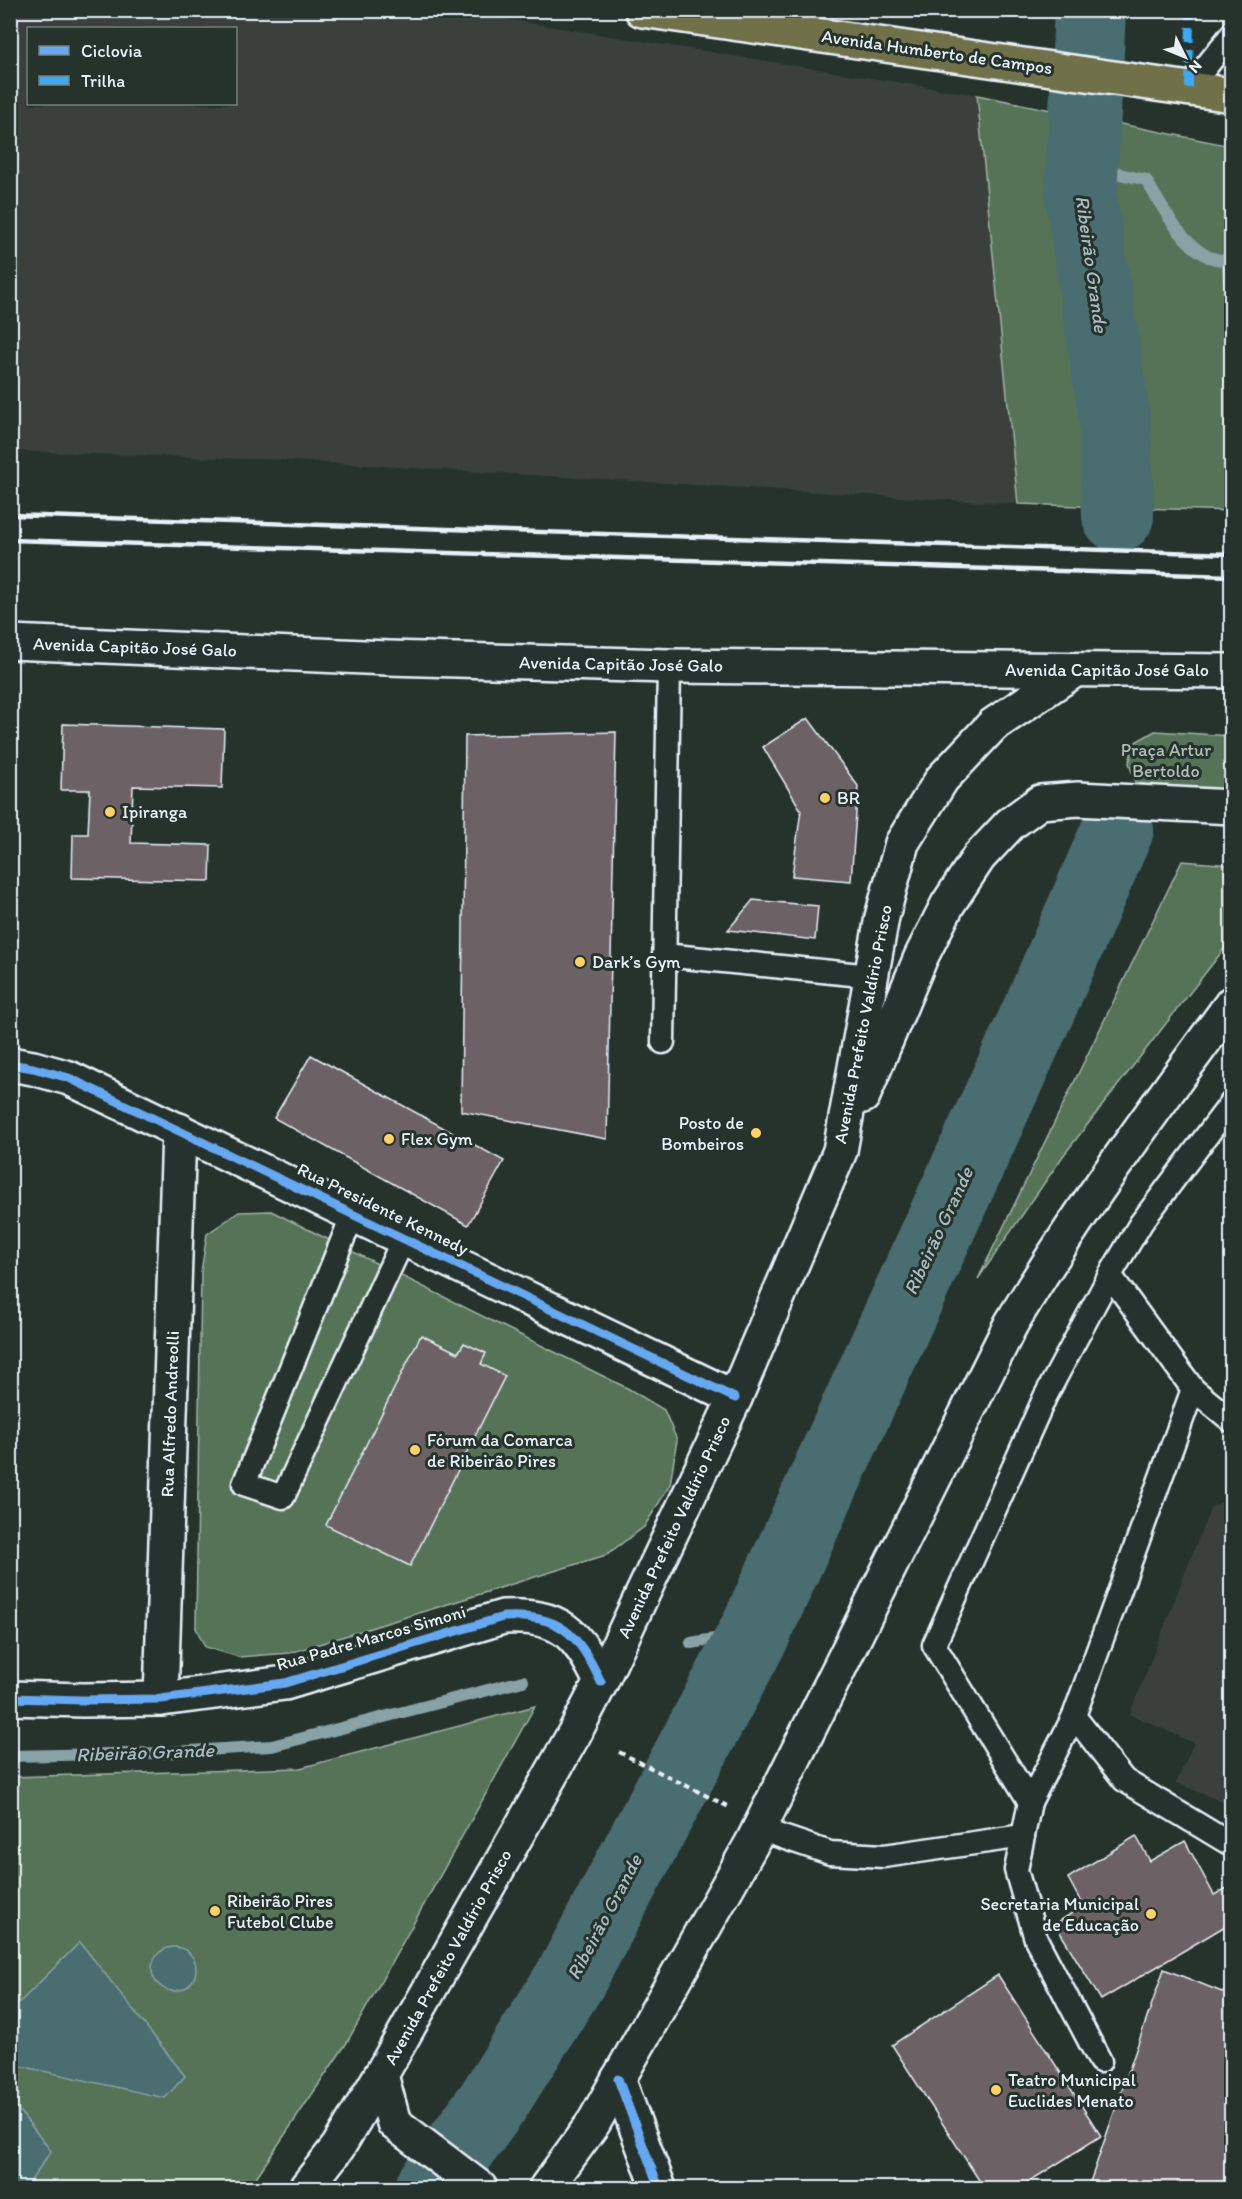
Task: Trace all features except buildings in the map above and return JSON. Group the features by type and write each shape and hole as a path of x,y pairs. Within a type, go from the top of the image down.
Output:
{"highway":[{"name":"Avenida Humberto de Campos","path":"642,10 1044,66 1232,95"}],"main road":[{"name":"Avenida Capitão José Galo","path":"10,642 388,658 669,666 1232,670"},
{"name":"Avenida Prefeito Valdírio Prisco","path":"306,2188 338,2147 381,2075 574,1734 601,1682 735,1398 840,1151 882,917 902,843 942,779 993,724 1075,670"},
{"path":"840,1151 921,957 948,904 979,857 1010,824 1040,802 1078,799 1232,807"},
{"path":"546,2188 594,2122 759,1830 1011,1324 1050,1258 1090,1199 1232,1003"},
{"name":"Rua Presidente Kennedy","path":"10,1064 69,1078 735,1398"},
{"name":"Rua Alfredo Andreolli","path":"161,1699 178,1130"},
{"name":"Rua Padre Marcos Simoni","path":"10,1698 161,1699 285,1683 503,1617 527,1615 548,1620 564,1629 586,1653 601,1682"},
{"path":"381,2075 394,2123 480,2188"},
{"path":"618,2079 659,2188"}],"lane":[{"path":"1189,88 1232,34"},
{"path":"663,1042 669,666"},
{"path":"664,955 871,976"},
{"path":"1030,1802 934,1645 1045,1397 1110,1275 1141,1223 1232,1102"},
{"path":"354,1214 244,1484 283,1497 404,1238"},
{"path":"1110,1275 1193,1389 1232,1421"},
{"path":"1100,2061 1036,1939 1016,1870 1030,1802 1074,1716 1193,1389"},
{"path":"1074,1716 1124,1780 1232,1845"},
{"path":"759,1830 830,1853 884,1856 1023,1836"}],"path":[{"path":"619,1752 732,1808"}],"shaded area":[{"path":"11,11 454,11 977,95 1018,504 281,460 11,451"},
{"path":"1231,1498 1231,1805 1176,1783 1194,1743 1130,1714 1211,1507"}],"green space":[{"path":"977,95 1231,146 1231,511 1018,504"},
{"name":"Praça Artur Bertoldo","path":"1155,731 1231,736 1231,792 1161,788 1135,782 1129,763 1134,743"},
{"path":"1182,861 1231,865 1231,940 1063,1156 978,1279"},
{"path":"271,1211 629,1389 664,1410 677,1440 670,1485 644,1527 606,1555 290,1653 239,1657 205,1647 196,1628 201,1272 207,1234 239,1212"},
{"name":"Ribeirão Pires Futebol Clube","path":"535,1706 346,2044 249,2188 11,2188 10,1777 300,1768"}],"water":[{"path":"1073,11 1114,11 1113,25 1073,17"},
{"path":"80,1942 185,2076 165,2098 11,2064 11,2011"},
{"path":"174,1947 190,1953 196,1969 190,1985 174,1991 158,1985 152,1969 158,1953"},
{"path":"10,2099 51,2151 26,2188 11,2188"}],"waterway":[{"name":"Ribeirão Grande","path":"1090,10 1081,195 1115,421 1118,516"},
{"path":"1085,139 1102,164 1120,174 1146,180 1165,212 1189,243 1209,257 1228,262 1229,282 1232,286"},
{"name":"Ribeirão Grande","path":"431,2188 493,2102 571,1978 755,1632 1043,1001 1118,829"},
{"name":"Ribeirão Grande","path":"691,1643 755,1632"},
{"name":"Ribeirão Grande","path":"10,1756 158,1753 272,1746 523,1681"}],"railway":[{"path":"10,515 1232,554"},
{"path":"10,540 1232,576"}],"marked path":[{"path":"1189,88 1190,10"}],"cycle path":[{"path":"10,1064 69,1078 735,1398"},
{"path":"10,1698 161,1699 285,1683 503,1617 539,1619 553,1623 564,1630 584,1650 601,1682"},
{"path":"618,2079 659,2188"}],"place":[{"name":"BR","path":"825,798"},
{"name":"Ipiranga","path":"110,812"},
{"name":"Dark’s Gym","path":"580,962"},
{"name":"Posto de Bombeiros","path":"756,1133"},
{"name":"Flex Gym","path":"389,1139"},
{"name":"Fórum da Comarca de Ribeirão Pires","path":"415,1450"},
{"name":"Ribeirão Pires Futebol Clube","path":"215,1911"},
{"name":"Secretaria Municipal de Educação","path":"1151,1914"},
{"name":"Teatro Municipal Euclides Menato","path":"996,2090"}]}
